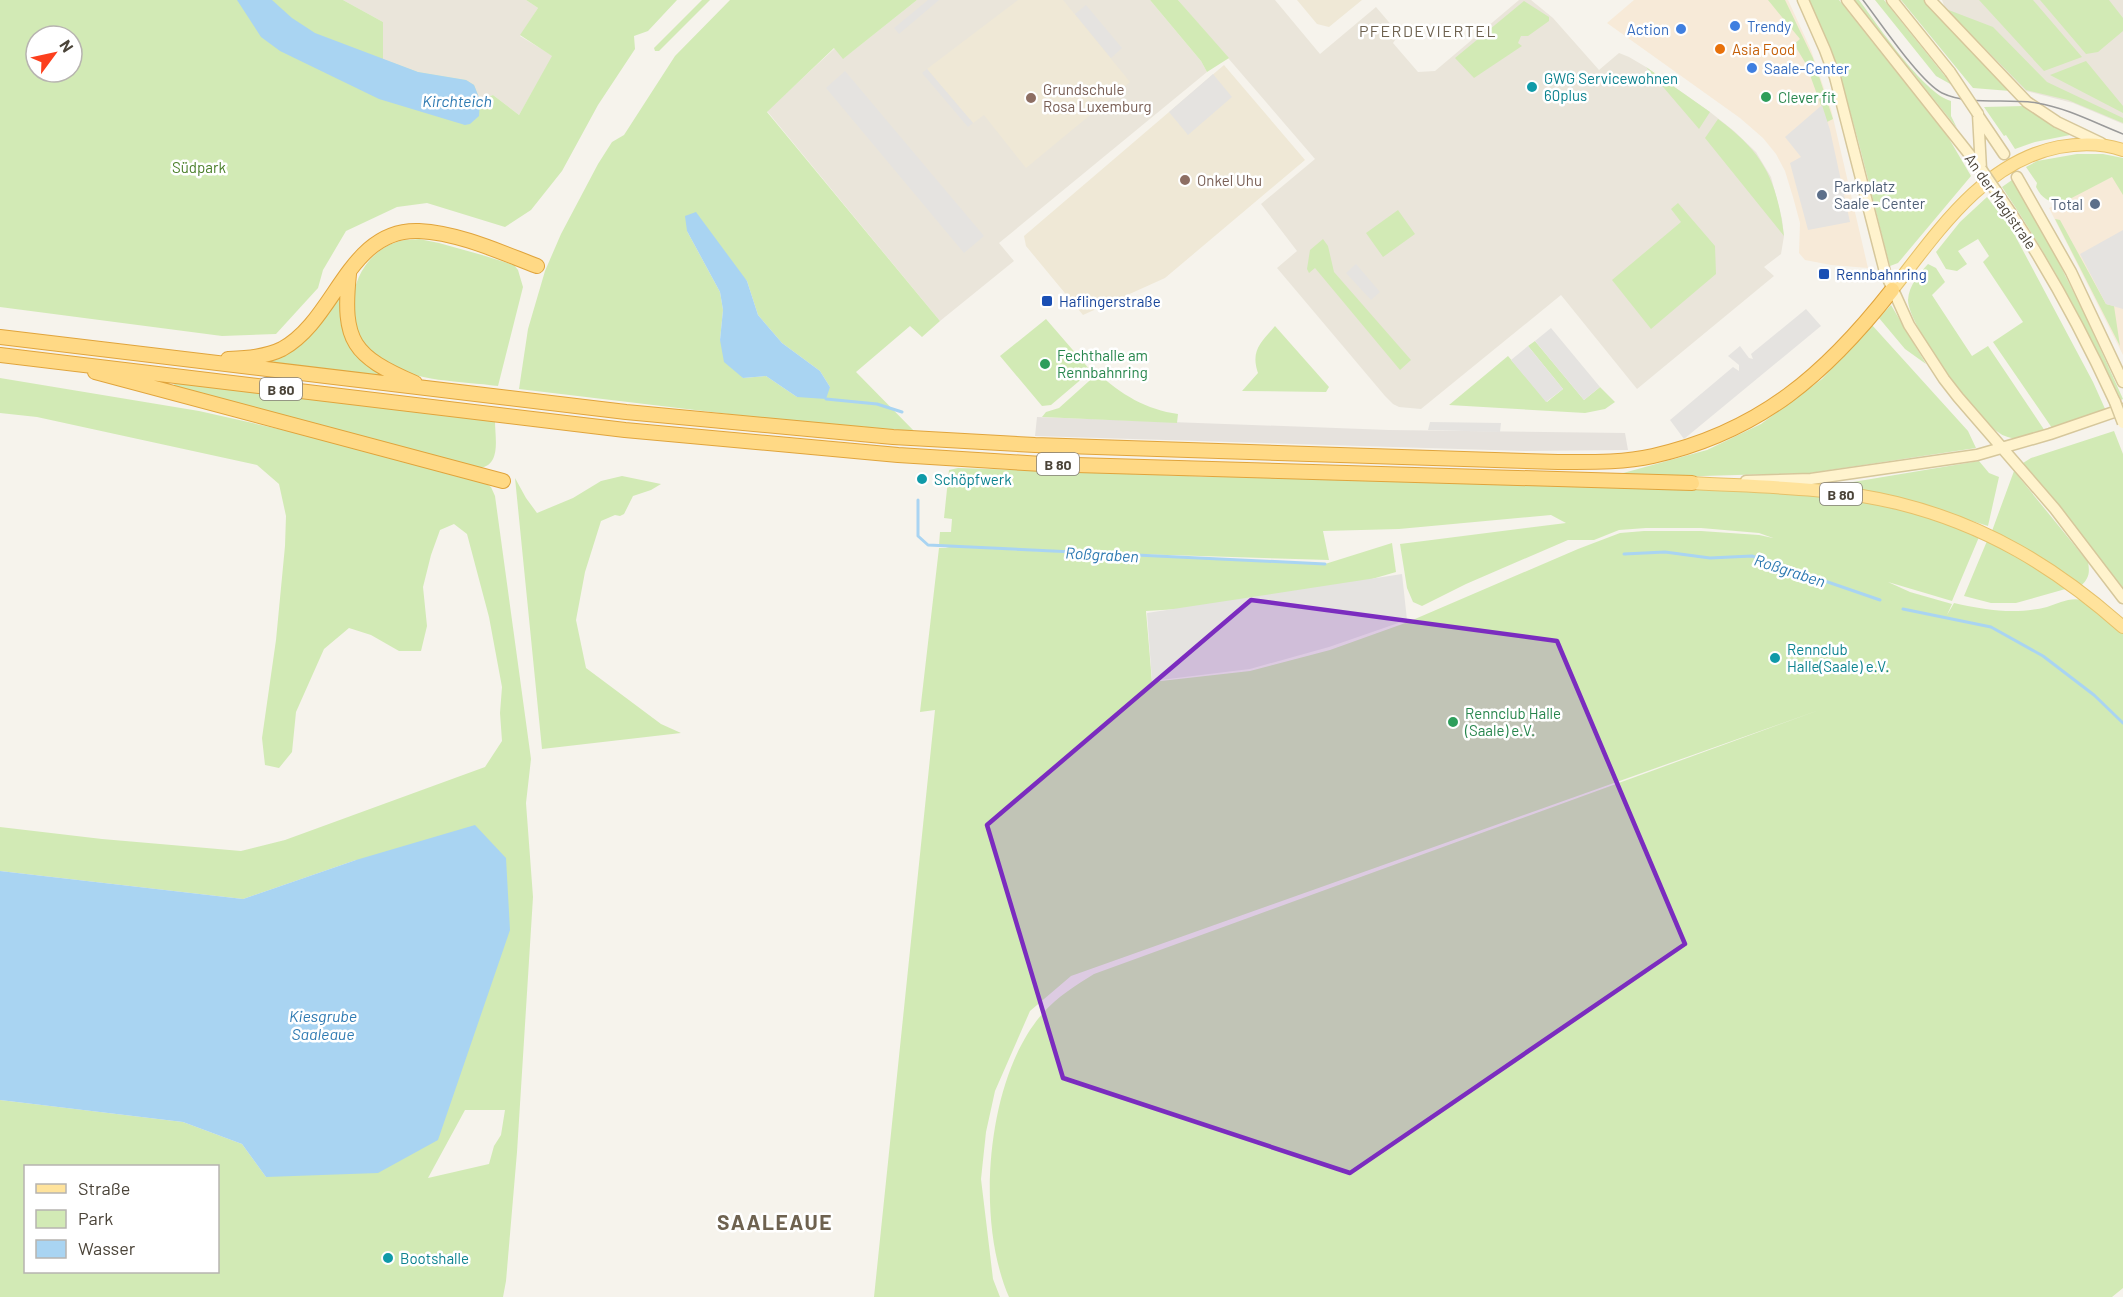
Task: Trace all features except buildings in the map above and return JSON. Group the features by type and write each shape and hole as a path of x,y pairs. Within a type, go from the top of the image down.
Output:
{"highway":[{"path":"199,362 261,356 282,349 302,335 319,316 362,253 378,242 393,236 416,231 453,237 537,266"},
{"path":"349,274 346,309 350,329 363,353 374,364 431,389"},
{"name":"B 80","path":"0,337 626,412 893,437 1035,445 1546,462 1615,461 1652,456 1706,441 1756,417 1791,395 1825,366 1870,318 1892,290"},
{"name":"B 80","path":"0,355 625,430 898,455 1042,464 1692,483"},
{"path":"73,364 106,376 502,481"}],"main road":[{"path":"1803,0 1826,50 1835,77 1885,272 1909,325 1944,378 2055,509 2123,598"},
{"name":"An der Magistrale","path":"1847,0 1981,170 2048,270 2119,406 2123,423"},
{"name":"An der Magistrale","path":"1892,0 1950,72 2004,154"},
{"path":"1930,0 2034,108 2104,145"},
{"path":"1978,114 1981,170"},
{"name":"B 80","path":"1892,290 1966,200 2000,172 2031,155 2047,150 2081,144 2104,145 2123,150"},
{"name":"An der Magistrale","path":"2017,177 2072,272 2122,381"},
{"path":"1692,483 1811,479 1922,464 2003,448 2119,406 2122,381"},
{"name":"B 80","path":"1692,483 1831,492 1896,503 1946,518 1985,532 2037,561 2080,591 2123,627"}],"highlighted area":[{"path":"1251,600 1557,641 1685,944 1350,1173 1063,1078 987,825"}],"shaded area":[{"path":"343,0 526,0 538,8 520,36 553,56 519,115 493,95 480,100 466,80 418,72 383,59 383,22"},
{"path":"917,0 1150,0 1201,61 1207,72 999,243 1014,261 940,321 767,111 835,48 844,58"},
{"path":"928,0 939,0 899,34 894,28"},
{"name":"Grundschule Rosa Luxemburg","path":"1018,0 1063,0 1130,82 1026,168 984,115 973,123 927,69"},
{"path":"1178,0 1275,0 1320,54 1376,7 1399,34 1393,43 1418,72 1435,71 1519,0 1531,0 1553,18 1599,70 1619,53 1629,57 1710,112 1756,152 1771,177 1782,219 1784,236 1781,254 1764,267 1774,276 1637,389 1561,295 1421,409 1399,407 1385,396 1277,268 1297,251 1261,204 1315,159"},
{"path":"1297,0 1362,0 1329,27 1317,24"},
{"path":"1634,0 1788,0 1811,50 1831,109 1868,268 1805,260 1799,253 1800,223 1785,171 1776,154 1763,138 1740,118 1607,23"},
{"path":"1942,0 2123,0 2123,124 2073,103 2026,91 1945,8"},
{"path":"1086,5 1122,48 1111,58 1075,14"},
{"name":"Onkel Uhu","path":"1224,65 1305,160 1165,278 1083,315 1026,246 1024,236"},
{"path":"927,69 973,123 968,127 922,73"},
{"path":"845,71 984,236 964,253 826,88"},
{"path":"1213,74 1232,97 1188,135 1169,112"},
{"path":"1822,105 1830,130 1850,222 1808,230 1790,163 1801,157 1785,137"},
{"path":"2123,176 2123,355 2049,208 2112,177"},
{"path":"2123,230 2123,309 2106,304 2080,254"},
{"path":"1356,264 1380,292 1371,300 1346,273"},
{"path":"1806,309 1821,326 1684,439 1670,420 1733,367 1739,371 1739,365 1728,356 1740,346 1749,358 1753,359 1751,354"},
{"path":"1551,328 1600,387 1584,400 1535,341"},
{"path":"1528,346 1563,389 1546,402 1511,360"},
{"path":"1037,417 1389,430 1625,433 1628,450 1524,451 1035,436"},
{"path":"1430,422 1501,423 1500,432 1428,430"},
{"path":"1402,574 1407,620 1329,647 1250,669 1152,681 1147,613"}],"green space":[{"name":"Südpark","path":"0,0 343,0 383,22 383,59 418,72 466,80 474,85 480,100 493,95 519,115 552,56 520,35 538,8 526,0 677,0 648,31 634,36 635,49 598,105 562,171 531,210 505,227 427,203 397,207 346,231 323,270 318,288 276,334 222,336 0,307"},
{"path":"702,0 710,0 659,51 655,51 654,48"},
{"path":"730,0 917,0 843,59 834,48 767,112 940,321 922,337 910,326 856,372 914,431 771,419 519,389 528,329 545,271 561,234 612,142 624,135 675,56","holes":["687,231 747,281 758,315 782,343 820,371 830,387 797,397 766,376 743,378 720,340 723,310 720,292"]},
{"path":"1150,0 1178,0 1229,58 1207,72 1201,61"},
{"path":"1768,0 1785,0 1813,58 1833,119 1827,122 1806,64 1794,44 1800,39"},
{"path":"1808,0 1839,0 1948,137 1971,176 1898,263 1890,266 1846,97"},
{"path":"1854,0 1859,0 1889,41 1927,85 1951,101 1951,116 1957,128"},
{"path":"1875,0 1884,0 1952,85 1936,76"},
{"path":"1901,0 1925,0 2010,91 1973,88"},
{"path":"1979,0 2033,0 2082,57 2044,71"},
{"path":"2040,0 2109,0 2123,18 2123,31 2098,52 2086,54"},
{"path":"1524,1 1549,17 1549,21 1528,36 1521,36 1518,43 1522,46 1474,78 1455,58"},
{"path":"1946,9 1993,27 2047,82 2123,118 2123,123 2068,100 2026,90"},
{"path":"2086,61 2123,106 2123,113 2050,75"},
{"path":"1646,67 1710,112 1699,129"},
{"path":"2024,106 2042,119 2070,132 2070,135 2035,142 2015,149 1984,107"},
{"path":"1718,119 1747,144 1766,169 1777,199 1784,236 1705,138"},
{"path":"2077,154 2103,154 2123,158 2123,195 2112,177 2062,203 2043,197 2026,167 2037,161"},
{"path":"2012,180 2047,239 2123,399 2121,400 2051,265 2002,187"},
{"path":"1987,197 2012,230 2093,382 2106,411 2052,428 1993,342 2023,322 1983,262 1989,256 1978,239 1958,251 1967,264 1957,271 1946,269 1936,252 1960,222"},
{"path":"1678,203 1715,246 1716,274 1651,329 1612,280 1681,222 1671,209"},
{"path":"1398,210 1415,234 1383,257 1366,233"},
{"path":"2055,219 2060,220 2106,304 2114,306 2120,346"},
{"path":"419,239 514,265 518,270 523,287 498,386 438,380 395,369 378,359 359,335 354,319 353,302 362,271 384,248 402,240"},
{"path":"1323,239 1328,246 1334,272 1411,360 1400,370 1315,268 1309,273 1307,269 1310,250"},
{"path":"1928,264 1936,268 1945,282 1932,295 1972,356 1988,346 2045,431 2020,438 2010,438 1994,429 1964,396 1932,352 1911,313 1908,300 1912,285"},
{"path":"341,292 341,318 354,350 384,376 258,361 300,346 319,326"},
{"path":"1891,305 1926,364 1905,349 1879,318"},
{"name":"Fechthalle am Rennbahnring","path":"1046,319 1091,371 1051,405 1042,406 1000,356"},
{"path":"1872,325 1968,431 1976,448 1810,473 1669,477 1616,475 1707,450 1761,424 1822,379"},
{"path":"1275,326 1329,387 1326,392 1242,391 1258,373 1256,352"},
{"path":"1535,341 1584,400 1600,387 1615,402 1605,409 1585,413 1449,405 1508,356 1547,402 1563,389 1528,346"},
{"path":"1098,373 1115,388 1135,400 1156,409 1178,414 1177,423 1042,417 1046,412 1059,408"},
{"path":"0,378 199,411 350,445 484,482 491,487 495,496 531,759 526,803 533,897 517,1152 503,1297 0,1297 0,1100 183,1122 242,1144 266,1177 356,860 243,899 0,871 0,827 102,839 241,851 285,840 485,767 502,741 500,713 502,687 489,617 467,534 454,524 440,530 431,555 423,587 427,626 421,651 399,651 371,635 349,628 324,649 296,712 292,752 279,768 265,765 262,738 276,640 285,546 286,516 279,484 257,465 37,417 0,413","holes":["465,1110 505,1110 501,1135 494,1146 489,1164 428,1178"]},
{"path":"175,383 495,421 494,458 485,467 477,468 172,389"},
{"path":"2114,431 2123,454 2123,592 2060,506 2023,463 2031,458"},
{"path":"1979,461 1989,473 1999,477 1988,526 1898,498 1829,486"},
{"path":"958,468 1216,477 1407,474 1833,489 1982,530 1952,601 1888,582 1910,592 1952,604 1947,615 1954,603 1989,609 2023,611 2047,607 2072,599 2087,602 2123,633 2123,1288 2112,1297 1009,1297 998,1265 992,1229 990,1190 992,1150 998,1111 1009,1074 1024,1040 1043,1013 1067,992 1094,974 1822,709 1071,976 1030,1011 995,1091 986,1132 981,1179 993,1279 1000,1297 874,1297 935,710 920,712 939,548 949,548 939,545 940,532 951,532 952,519 944,518 949,470","holes":["1551,515 1566,523 1400,544 1407,588 1413,602 1422,606 1466,584 1568,540 1594,540 1619,530 1701,528 1759,533 1773,538 1701,531 1620,533 1408,622 1330,650 1250,671 1152,682 1146,611 1293,602 1396,572 1392,543 1325,564 1008,550 1329,560 1323,531 1399,529"]},
{"path":"2014,471 2088,562 2088,575 2081,586 1992,531"},
{"path":"622,476 661,484 633,496 624,514 601,521 585,572 576,620 586,668 661,724 681,733 542,749 515,478 537,513 573,498 601,481"},
{"path":"1987,541 2009,550 2069,588 2016,603 1991,603 1964,596"}],"water":[{"name":"Kirchteich","path":"237,0 272,0 292,18 315,33 418,72 466,80 474,85 480,100 479,116 470,124 465,125 379,99 280,51 261,37"},
{"path":"696,212 747,281 758,315 782,343 820,371 830,387 826,399 797,397 766,376 743,378 724,362 720,340 723,310 720,292 687,231 685,216"},
{"name":"Kiesgrube Saaleaue","path":"475,825 506,858 510,930 438,1140 378,1173 266,1177 242,1144 183,1122 0,1100 0,871 243,899 356,860"}],"waterway":[{"name":"Roßgraben","path":"826,399 877,404 902,412"},
{"name":"Roßgraben","path":"918,500 918,536 928,545 1325,564"},
{"name":"Roßgraben","path":"1624,554 1665,552 1710,558 1752,556 1880,600"},
{"name":"Roßgraben","path":"1903,609 1991,627 2043,656 2094,695 2123,723"}],"tram line":[{"path":"1863,0 1912,65 1942,93 1976,101 2048,105 2123,134"}],"place":[{"name":"Trendy","path":"1735,26"},
{"name":"Action","path":"1681,29"},
{"name":"Asia Food","path":"1720,49"},
{"name":"Saale-Center","path":"1752,68"},
{"name":"GWG Servicewohnen 60plus","path":"1532,87"},
{"name":"Clever fit","path":"1766,97"},
{"name":"Grundschule Rosa Luxemburg","path":"1031,98"},
{"name":"Onkel Uhu","path":"1185,180"},
{"name":"Parkplatz Saale - Center","path":"1822,195"},
{"name":"Total","path":"2095,204"},
{"name":"Rennbahnring","path":"1824,274"},
{"name":"Haflingerstraße","path":"1047,301"},
{"name":"Fechthalle am Rennbahnring","path":"1045,364"},
{"name":"Schöpfwerk","path":"922,479"},
{"name":"Rennclub Halle(Saale) e.V.","path":"1775,658"},
{"name":"Rennclub Halle (Saale) e.V.","path":"1453,722"},
{"name":"Bootshalle","path":"388,1258"}],"district":[{"name":"PFERDEVIERTEL","path":"1428,30"},
{"name":"SAALEAUE","path":"775,1221"}]}
